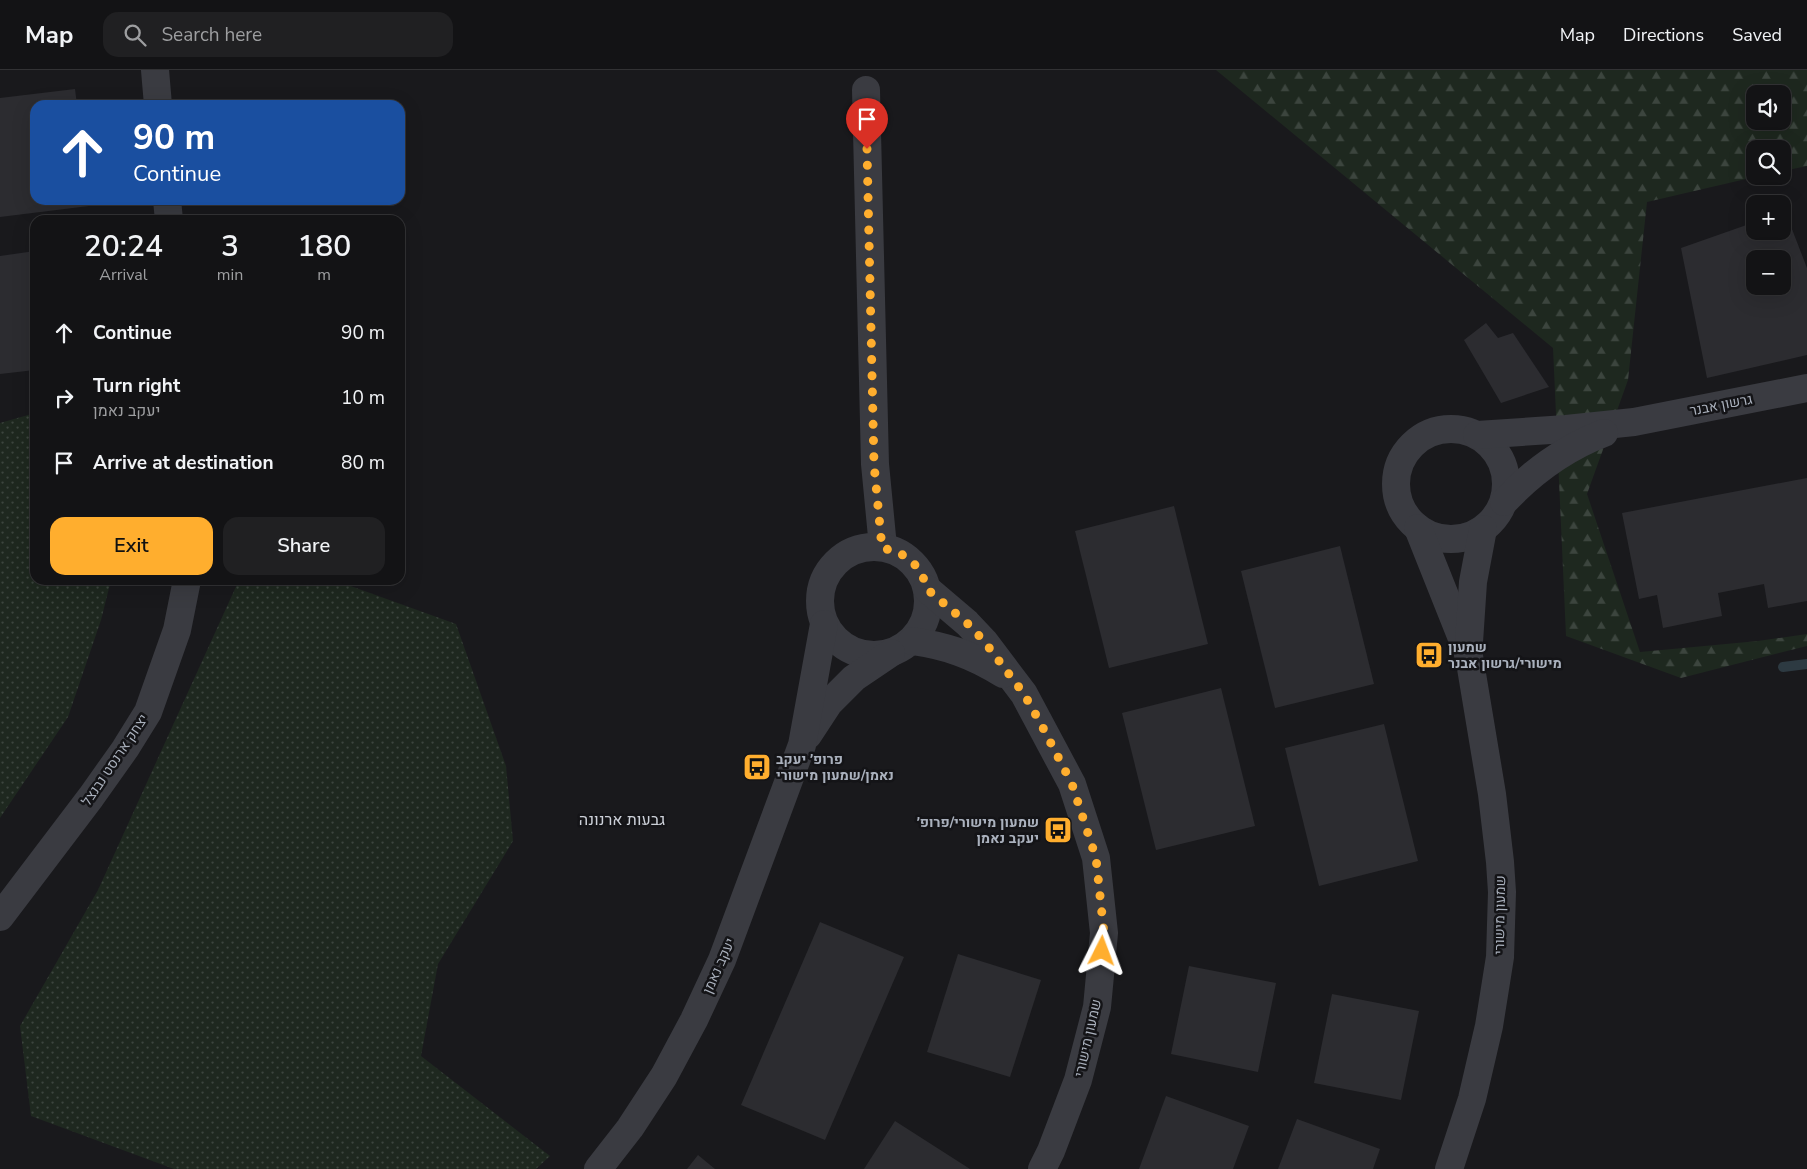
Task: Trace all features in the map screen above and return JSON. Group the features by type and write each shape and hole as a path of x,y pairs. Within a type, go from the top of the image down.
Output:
{"street":[{"path":"155,70 158,100"},
{"path":"866,90 874,464 882,548"},
{"name":"גרשון אבנר","path":"1477,435 1634,422 1807,388"},
{"name":"גרשון אבנר","path":"1504,502 1539,469 1562,453 1588,439 1634,422"},
{"path":"1462,429 1477,435 1496,452 1504,467 1507,485 1504,502 1496,517 1483,529 1468,536 1450,539 1433,536 1418,528 1406,516 1398,500 1396,482 1402,458 1420,439 1436,431 1462,429"},
{"name":"שמעון מישורי","path":"1418,528 1469,656"},
{"name":"שמעון מישורי","path":"1449,1169 1472,1098 1485,1044 1496,991 1502,924 1502,892 1497,831 1469,656 1473,582 1483,529"},
{"path":"866,548 882,548 898,552 912,561 922,574 927,589 929,603 927,617 920,630 901,647 875,656 859,654 845,648 833,638 824,624 820,608 820,591 826,576 836,562 850,553 866,548"},
{"name":"יצחק ארנסט נבנצל","path":"0,918 91,797 125,749 148,712 177,630 186,585"},
{"name":"שמעון מישורי","path":"927,589 967,623 984,641 1024,694 1072,784 1096,858 1104,933 1097,1007 1081,1071 1051,1151 1042,1169"},
{"name":"יעקב נאמן","path":"598,1169 630,1128 664,1076 708,991 736,928 802,745 824,624"},
{"name":"שמעון מישורי","path":"901,647 929,643 959,651 980,660 1013,680"},
{"name":"יעקב נאמן","path":"802,745 829,703 854,678 901,647"}],"green space":[{"path":"1216,70 1807,70 1807,166 1791,169 1791,140 1746,140 1746,179 1647,202 1628,380 1587,494 1640,652 1758,641 1807,634 1807,646 1681,678 1566,636 1553,348"},
{"path":"30,414 30,585 110,585 101,620 68,717 0,818 0,423"},
{"path":"237,585 348,585 456,624 506,766 513,841 438,964 421,1056 550,1156 536,1169 174,1169 31,1116 20,1026 98,890"}],"building":[{"path":"75,89 76,100 30,100 30,205 89,206 0,217 0,98"},
{"path":"1746,225 1746,240 1791,240 1791,227 1807,268 1807,355 1707,378 1681,248"},
{"path":"30,252 30,371 0,374 0,256"},
{"path":"1486,323 1498,338 1513,333 1549,387 1501,403 1464,340"},
{"path":"1807,478 1807,601 1768,608 1764,584 1718,593 1722,616 1663,628 1657,595 1639,599 1622,513"},
{"path":"1174,506 1208,644 1109,668 1075,531"},
{"path":"1340,546 1374,684 1275,708 1241,571"},
{"path":"1221,688 1255,826 1156,850 1122,713"},
{"path":"1384,724 1418,861 1319,886 1285,748"},
{"path":"820,922 904,957 825,1140 741,1105"},
{"path":"958,954 1041,980 1010,1077 927,1052"},
{"path":"1189,966 1276,983 1258,1072 1171,1054"},
{"path":"1332,994 1419,1011 1401,1100 1314,1083"},
{"path":"1166,1096 1249,1126 1233,1169 1139,1169"},
{"path":"1297,1119 1380,1149 1373,1169 1278,1169"},
{"path":"895,1121 970,1169 864,1169"},
{"path":"698,1155 715,1169 687,1169"}],"waterway":[{"path":"1783,667 1807,664"}],"place":[{"name":"שמעון מישורי/גרשון אבנר","path":"1429,655"},
{"name":"פרופ׳ יעקב נאמן/שמעון מישורי","path":"757,767"},
{"name":"שמעון מישורי/פרופ׳ יעקב נאמן","path":"1058,830"}],"district":[{"name":"גבעות ארנונה","path":"622,820"}],"route":[{"path":"867,149 874,464 882,548 898,552 912,561 922,574 927,589 967,623 984,641 1024,694 1041,724 1072,784 1096,858 1104,933 1102,951"}]}
